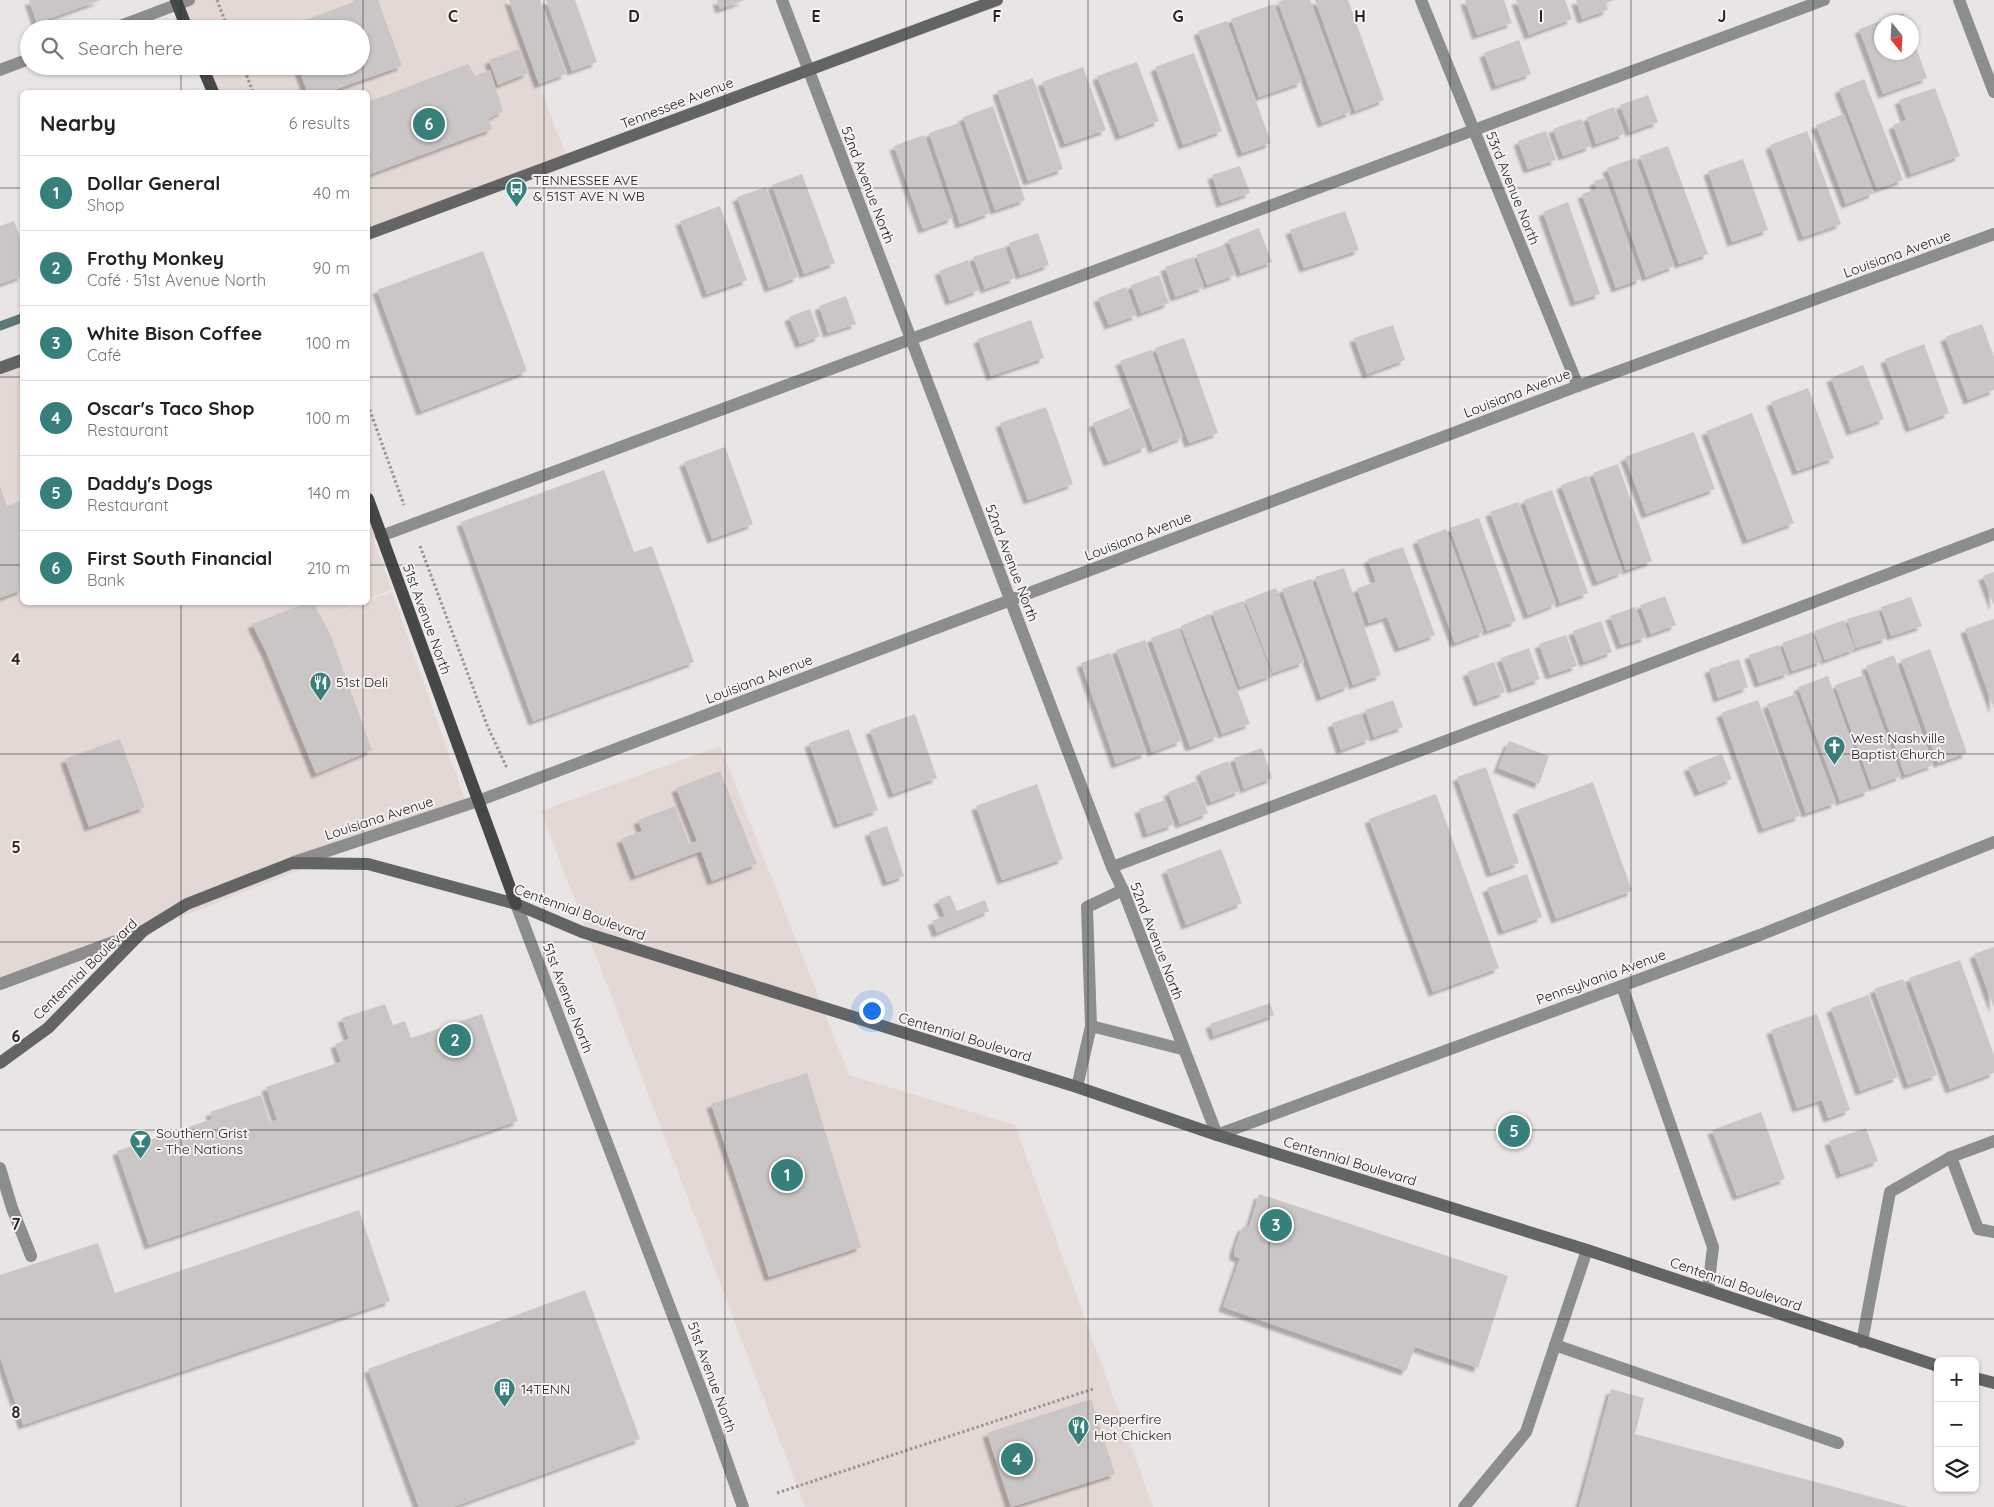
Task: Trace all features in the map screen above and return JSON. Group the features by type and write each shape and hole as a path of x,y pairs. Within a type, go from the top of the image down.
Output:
{"main road":[{"name":"Tennessee Avenue","path":"370,233 997,0"},
{"path":"181,1 185,20"},
{"path":"206,75 212,90"},
{"path":"0,368 20,361"},
{"name":"51st Avenue North","path":"370,506 516,904"},
{"name":"Centennial Boulevard","path":"0,1063 48,1028 143,931 187,904 292,863 368,864 516,904 582,932 1077,1087 1217,1135 1587,1250 1934,1365"},
{"path":"1979,1379 1994,1383"}],"street":[{"name":"52nd Avenue North","path":"782,0 1112,867 1123,890 1182,1049 1217,1135"},
{"name":"53rd Avenue North","path":"1421,0 1578,386"},
{"path":"381,536 1824,0"},
{"path":"1959,0 1994,92"},
{"path":"134,20 181,1"},
{"path":"0,70 20,62"},
{"name":"Louisiana Avenue","path":"292,863 478,801 1578,386 1994,234"},
{"path":"1112,867 1994,534"},
{"name":"Pennsylvania Avenue","path":"1217,1135 1760,935 1994,842"},
{"path":"1077,1087 1091,1026 1087,906 1123,890"},
{"name":"51st Avenue North","path":"516,904 704,1396 743,1507"},
{"path":"0,984 143,931"},
{"path":"1622,986 1713,1247 1708,1290"},
{"path":"1091,1026 1182,1049"},
{"path":"1862,1342 1890,1192 1951,1157 1994,1141"},
{"path":"1951,1157 1978,1229 1994,1232"},
{"path":"0,1168 12,1208 31,1256"},
{"path":"1464,1507 1526,1432 1587,1250"},
{"path":"1555,1345 1838,1444"}],"path":[{"path":"217,0 225,20"},
{"path":"246,75 252,90"},
{"path":"370,410 487,725 515,787"},
{"path":"777,1493 1093,1389"}],"shaded area":[{"path":"181,0 506,0 568,160 370,233 370,90 215,90 209,75 370,75 370,20 189,20"},
{"path":"20,364 20,605 354,605 304,625 357,605 370,605 370,600 392,592 466,803 0,990 0,371"},
{"path":"370,505 381,536 373,539 392,589 370,598"},
{"path":"720,746 849,1075 1015,1125 1153,1507 805,1507 541,811"}],"building":[{"path":"29,0 101,0 45,20 36,20"},
{"path":"353,0 378,0 402,66 334,90 306,90 301,75 370,75 370,20 305,20 354,2"},
{"path":"509,0 540,0 566,74 539,84"},
{"path":"546,0 575,0 597,62 572,71"},
{"path":"717,0 745,0 720,9"},
{"path":"1283,0 1310,0 1351,112 1322,123 1278,2"},
{"path":"1315,0 1348,0 1384,100 1355,111"},
{"path":"1465,0 1504,0 1512,23 1477,35"},
{"path":"1516,0 1565,0 1572,19 1529,35"},
{"path":"1576,0 1614,0 1606,3 1608,10 1582,19"},
{"path":"1274,4 1302,82 1259,97 1231,19"},
{"path":"1227,21 1271,143 1242,153 1198,31"},
{"path":"1874,24 1874,60 1919,60 1919,56 1927,78 1883,94 1859,29"},
{"path":"1519,40 1531,74 1496,86 1484,53"},
{"path":"519,49 528,73 498,85 489,60"},
{"path":"1194,53 1222,131 1183,145 1155,67"},
{"path":"1137,62 1159,121 1120,136 1097,76"},
{"path":"468,64 475,76 490,70 503,111 488,119 492,129 370,174 370,101"},
{"path":"1083,67 1106,130 1065,144 1042,82"},
{"path":"1033,78 1063,169 1028,181 997,91"},
{"path":"1864,79 1903,180 1877,189 1839,89"},
{"path":"1935,88 1960,156 1911,174 1893,125 1906,120 1899,100"},
{"path":"1648,95 1658,122 1630,132 1620,105"},
{"path":"993,106 1025,200 995,210 963,117"},
{"path":"1614,107 1624,134 1596,144 1587,117"},
{"path":"1844,114 1874,193 1846,204 1816,125"},
{"path":"1581,119 1591,146 1563,156 1553,129"},
{"path":"959,123 990,213 960,224 929,133"},
{"path":"1546,131 1556,160 1528,169 1518,141"},
{"path":"1807,131 1841,224 1803,237 1770,145"},
{"path":"924,135 953,218 923,229 894,146"},
{"path":"1668,146 1708,254 1679,264 1640,156"},
{"path":"1635,158 1674,266 1646,277 1607,168"},
{"path":"1743,159 1768,230 1732,242 1708,171"},
{"path":"1240,166 1250,193 1221,203 1212,175"},
{"path":"802,174 835,263 804,274 772,185"},
{"path":"1605,178 1641,279 1616,288 1582,194 1597,189 1594,181"},
{"path":"766,187 798,277 769,288 737,197"},
{"path":"1568,202 1600,294 1575,302 1543,212"},
{"path":"720,206 747,280 707,294 680,221"},
{"path":"1345,211 1359,250 1304,268 1290,230"},
{"path":"14,221 20,238 20,277 0,284 0,226"},
{"path":"1259,228 1272,262 1241,273 1228,240"},
{"path":"1038,233 1049,265 1020,275 1009,243"},
{"path":"1224,245 1235,275 1207,285 1196,255"},
{"path":"1004,247 1015,278 985,289 973,257"},
{"path":"483,251 527,371 421,411 377,290"},
{"path":"1193,257 1204,287 1175,297 1165,267"},
{"path":"968,260 979,290 950,301 939,271"},
{"path":"1159,275 1169,303 1141,313 1131,285"},
{"path":"1126,287 1137,315 1109,325 1098,298"},
{"path":"846,296 856,324 828,333 819,306"},
{"path":"810,309 820,336 800,344 789,317"},
{"path":"1031,320 1044,358 991,376 978,339"},
{"path":"1982,324 1994,357 1994,390 1968,400 1945,337"},
{"path":"1393,325 1405,360 1367,374 1354,338"},
{"path":"1184,338 1218,433 1189,443 1155,348"},
{"path":"1924,344 1949,413 1910,428 1885,359"},
{"path":"1151,350 1183,437 1153,449 1120,361"},
{"path":"1863,365 1884,419 1851,431 1831,378"},
{"path":"1808,388 1834,458 1797,471 1771,402"},
{"path":"1046,407 1073,484 1028,500 1000,423"},
{"path":"1130,408 1146,447 1108,462 1093,423"},
{"path":"1752,413 1794,523 1747,540 1706,431"},
{"path":"1694,432 1715,489 1646,514 1625,457"},
{"path":"725,447 753,524 712,539 684,462"},
{"path":"1618,464 1652,561 1626,570 1593,473"},
{"path":"604,470 634,552 652,546 694,662 533,721 461,522"},
{"path":"1587,476 1623,572 1597,582 1561,485"},
{"path":"0,487 7,506 20,501 20,591 0,598"},
{"path":"1552,490 1588,593 1560,603 1524,500"},
{"path":"1518,502 1556,604 1528,615 1490,512"},
{"path":"1479,518 1516,621 1487,631 1450,528"},
{"path":"1446,529 1484,632 1455,643 1417,540"},
{"path":"1403,547 1435,635 1399,648 1387,617 1369,623 1357,588 1376,582 1368,559"},
{"path":"1344,568 1381,675 1353,685 1315,577"},
{"path":"1994,572 1994,606 1983,576"},
{"path":"1311,579 1349,686 1321,697 1282,589"},
{"path":"1276,588 1304,662 1273,673 1245,600"},
{"path":"1665,596 1676,625 1651,634 1640,605"},
{"path":"1911,597 1922,626 1891,636 1881,607"},
{"path":"1243,601 1272,675 1240,687 1212,612"},
{"name":"51st Deli","path":"301,605 315,605 330,634 372,750 316,774 266,652 252,624"},
{"path":"1635,607 1646,637 1621,645 1610,616"},
{"path":"1878,610 1887,638 1856,648 1847,619"},
{"path":"1209,614 1250,724 1222,734 1181,626"},
{"path":"1994,619 1994,709 1965,629"},
{"path":"1844,620 1855,649 1825,660 1814,631"},
{"path":"1601,621 1612,652 1584,662 1573,631"},
{"path":"1179,628 1218,736 1190,747 1151,638"},
{"path":"1812,632 1822,661 1792,671 1782,643"},
{"path":"1566,635 1577,666 1550,675 1539,644"},
{"path":"1145,640 1181,741 1152,752 1116,650"},
{"path":"1779,645 1789,673 1759,683 1749,655"},
{"path":"1529,648 1540,679 1512,689 1501,658"},
{"path":"1930,649 1967,753 1938,763 1901,660"},
{"path":"1110,653 1146,753 1116,764 1081,663"},
{"path":"1894,655 1933,765 1905,775 1866,666"},
{"path":"1739,659 1748,687 1718,698 1709,669"},
{"path":"1494,662 1505,692 1478,702 1467,672"},
{"path":"1864,675 1901,776 1872,787 1835,685"},
{"path":"1828,676 1869,791 1840,801 1798,687"},
{"path":"1796,694 1836,803 1806,813 1767,704"},
{"path":"1393,700 1403,727 1374,737 1365,710"},
{"path":"1758,700 1800,816 1763,829 1721,713"},
{"path":"1361,713 1370,739 1341,750 1332,723"},
{"path":"915,714 937,778 893,794 870,730"},
{"path":"849,729 878,810 838,824 809,743"},
{"path":"120,739 145,807 89,827 65,759"},
{"path":"1509,741 1549,756 1539,784 1498,768"},
{"path":"1262,748 1272,778 1244,789 1234,758"},
{"path":"1722,754 1732,779 1699,792 1688,767"},
{"path":"1228,761 1240,791 1211,802 1200,772"},
{"path":"1486,767 1519,863 1491,873 1457,777"},
{"path":"720,771 757,864 712,881 701,851 635,876 621,839 642,831 638,820 675,806 689,844 697,841 676,788"},
{"path":"1196,781 1208,813 1180,824 1168,792"},
{"path":"1593,782 1632,891 1556,919 1517,810"},
{"path":"1037,784 1063,859 1002,880 976,806"},
{"path":"1436,794 1499,968 1433,992 1369,819"},
{"path":"1165,800 1173,825 1147,834 1139,809"},
{"path":"887,826 904,876 887,882 869,832"},
{"path":"1221,849 1242,903 1186,925 1166,870"},
{"path":"1527,874 1542,917 1503,931 1487,888"},
{"path":"950,895 957,911 985,900 989,911 937,933 932,921 945,916 938,900"},
{"path":"1994,947 1994,1008 1974,954"},
{"path":"1960,960 1994,1055 1994,1073 1950,1089 1909,978"},
{"path":"1903,979 1937,1075 1908,1085 1874,989"},
{"path":"1868,995 1898,1077 1860,1091 1831,1008"},
{"path":"1270,1003 1274,1015 1214,1036 1210,1024"},
{"path":"385,1004 393,1025 405,1021 411,1038 482,1014 518,1121 149,1245 117,1151 212,1119 210,1112 261,1095 270,1122 277,1120 266,1087 341,1062 335,1044 349,1039 342,1018"},
{"path":"1817,1014 1850,1110 1828,1118 1822,1100 1797,1108 1771,1030"},
{"path":"807,1073 861,1247 769,1277 711,1104"},
{"path":"1761,1112 1785,1179 1737,1196 1712,1130"},
{"path":"1866,1128 1878,1161 1841,1174 1829,1141"},
{"path":"1259,1194 1508,1276 1478,1368 1415,1347 1406,1371 1223,1307 1240,1258 1234,1256 1234,1250 1241,1230 1244,1226 1249,1227"},
{"path":"359,1210 390,1301 23,1425 0,1357 0,1275 98,1243 115,1293"},
{"name":"14TENN","path":"585,1290 640,1439 453,1507 419,1507 368,1369"},
{"path":"1611,1389 1644,1398 1635,1434 1909,1507 1579,1507"},
{"path":"1091,1399 1115,1474 1011,1507 987,1433"}],"waterway":[{"path":"0,326 20,319"}],"place":[{"name":"First South Financial","path":"429,124"},
{"name":"TENNESSEE AVE & 51ST AVE N WB","path":"517,207"},
{"name":"51st Deli","path":"320,701"},
{"name":"West Nashville Baptist Church","path":"1835,765"},
{"name":"Frothy Monkey","path":"455,1040"},
{"name":"Daddy's Dogs","path":"1514,1131"},
{"name":"Southern Grist - The Nations","path":"140,1160"},
{"name":"Dollar General","path":"787,1175"},
{"name":"White Bison Coffee","path":"1276,1225"},
{"name":"14TENN","path":"505,1408"},
{"name":"Pepperfire Hot Chicken","path":"1078,1446"},
{"name":"Oscar's Taco Shop","path":"1017,1459"}]}
